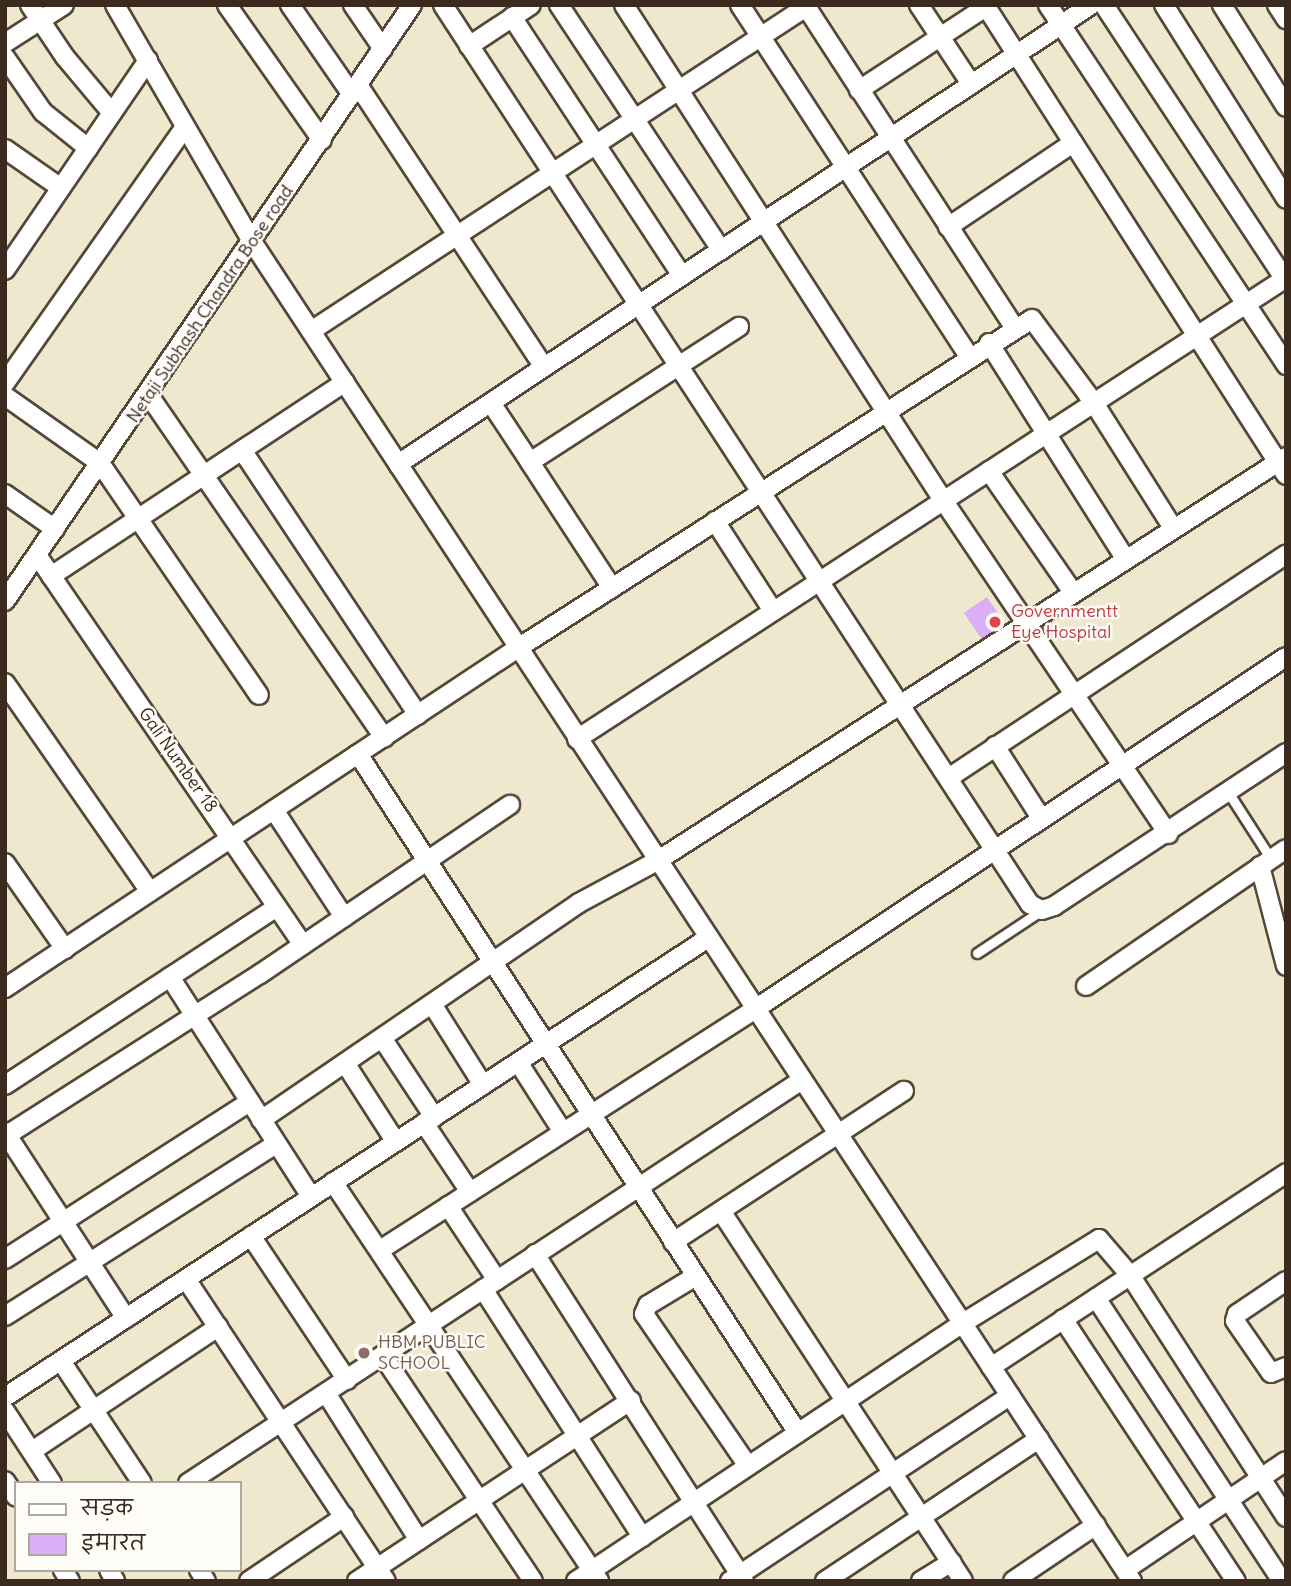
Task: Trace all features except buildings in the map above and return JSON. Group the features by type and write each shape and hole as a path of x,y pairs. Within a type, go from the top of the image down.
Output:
{"street":[{"path":"5,43 35,13 64,5"},
{"path":"115,5 253,243 657,862 1128,1575 1197,1521 1286,1461"},
{"path":"227,5 322,140"},
{"path":"290,5 355,90 457,235 544,368"},
{"path":"353,5 383,49"},
{"name":"Netaji Subhash Chandra Bose road","path":"5,601 253,243 412,5"},
{"path":"443,5 950,777 1030,904 1042,910 1168,834 1286,752"},
{"path":"469,47 531,5"},
{"path":"559,5 720,250"},
{"path":"624,5 677,90 888,409 943,500 1028,622 1168,834"},
{"path":"740,5 969,356"},
{"path":"919,5 971,84"},
{"path":"1048,5 1286,365"},
{"path":"398,464 1091,5"},
{"path":"577,738 1285,279 1104,5"},
{"path":"1164,5 1286,199"},
{"path":"1222,5 1286,107"},
{"path":"1277,5 1286,19"},
{"path":"311,331 807,6 1014,327"},
{"path":"261,1120 579,903 657,862 1028,622 1072,590 1283,465 1195,338 985,6 859,90"},
{"path":"35,13 112,113"},
{"path":"512,18 682,276"},
{"path":"5,57 43,112 88,148"},
{"path":"5,270 148,60"},
{"path":"5,383 184,128"},
{"path":"948,227 1073,143"},
{"path":"5,149 61,188"},
{"path":"5,988 518,648 989,343 1032,319 1094,403 1173,528"},
{"path":"530,462 739,327"},
{"path":"989,343 1125,558"},
{"path":"51,576 345,382"},
{"path":"148,394 384,738"},
{"path":"5,396 100,463 259,695"},
{"path":"491,402 612,587"},
{"path":"242,450 418,715"},
{"path":"989,471 1072,590"},
{"path":"5,494 55,529"},
{"path":"715,521 773,611"},
{"name":"Gali Number 18","path":"37,555 303,945"},
{"path":"950,777 1286,555"},
{"path":"380,1250 755,1009 1286,657"},
{"path":"5,683 150,892"},
{"path":"995,747 1041,818"},
{"path":"358,754 490,962 798,1433"},
{"path":"126,1318 6,1133 303,945 510,805"},
{"path":"274,810 345,917"},
{"path":"1086,986 1272,858 1286,966"},
{"path":"5,863 65,949"},
{"path":"5,1085 277,907"},
{"path":"5,1397 708,939"},
{"path":"170,977 310,1197"},
{"path":"432,1004 483,1085"},
{"path":"382,1038 470,1192"},
{"path":"518,1062 563,1132"},
{"path":"345,1063 396,1142"},
{"path":"191,1481 636,1186 802,1080"},
{"path":"673,1242 904,1091"},
{"path":"5,1259 250,1102"},
{"path":"5,1316 276,1144"},
{"path":"991,1367 1286,1173"},
{"path":"333,1182 431,1324 595,1575"},
{"path":"448,1206 490,1284 642,1537"},
{"path":"720,1211 963,1581"},
{"path":"251,1236 347,1380"},
{"path":"576,1581 595,1575 642,1537 963,1323 1093,1240 1104,1241 1130,1275 1259,1479 1286,1517"},
{"path":"535,1254 695,1502 738,1579 1010,1396"},
{"path":"696,1276 648,1305 644,1314 748,1466"},
{"path":"186,1279 382,1574"},
{"path":"1286,1280 1237,1314 1235,1321 1270,1373 1286,1367"},
{"path":"1096,1298 1282,1581"},
{"path":"1063,1319 1236,1581"},
{"path":"32,1451 218,1327"},
{"path":"383,1356 533,1581"},
{"path":"61,1361 141,1481"},
{"path":"326,1393 419,1541"},
{"path":"357,1581 382,1574 419,1541 631,1400"},
{"path":"5,1411 51,1481"},
{"path":"825,1581 1039,1439"},
{"path":"249,1581 344,1517"},
{"path":"1013,1581 1096,1525"},
{"path":"921,1581 951,1562"}],"lane":[{"path":"1228,792 1272,858"},
{"path":"977,953 1042,910"}],"place":[{"name":"Governmentt Eye Hospital","path":"995,622"},
{"name":"HBM PUBLIC SCHOOL","path":"364,1353"}]}
